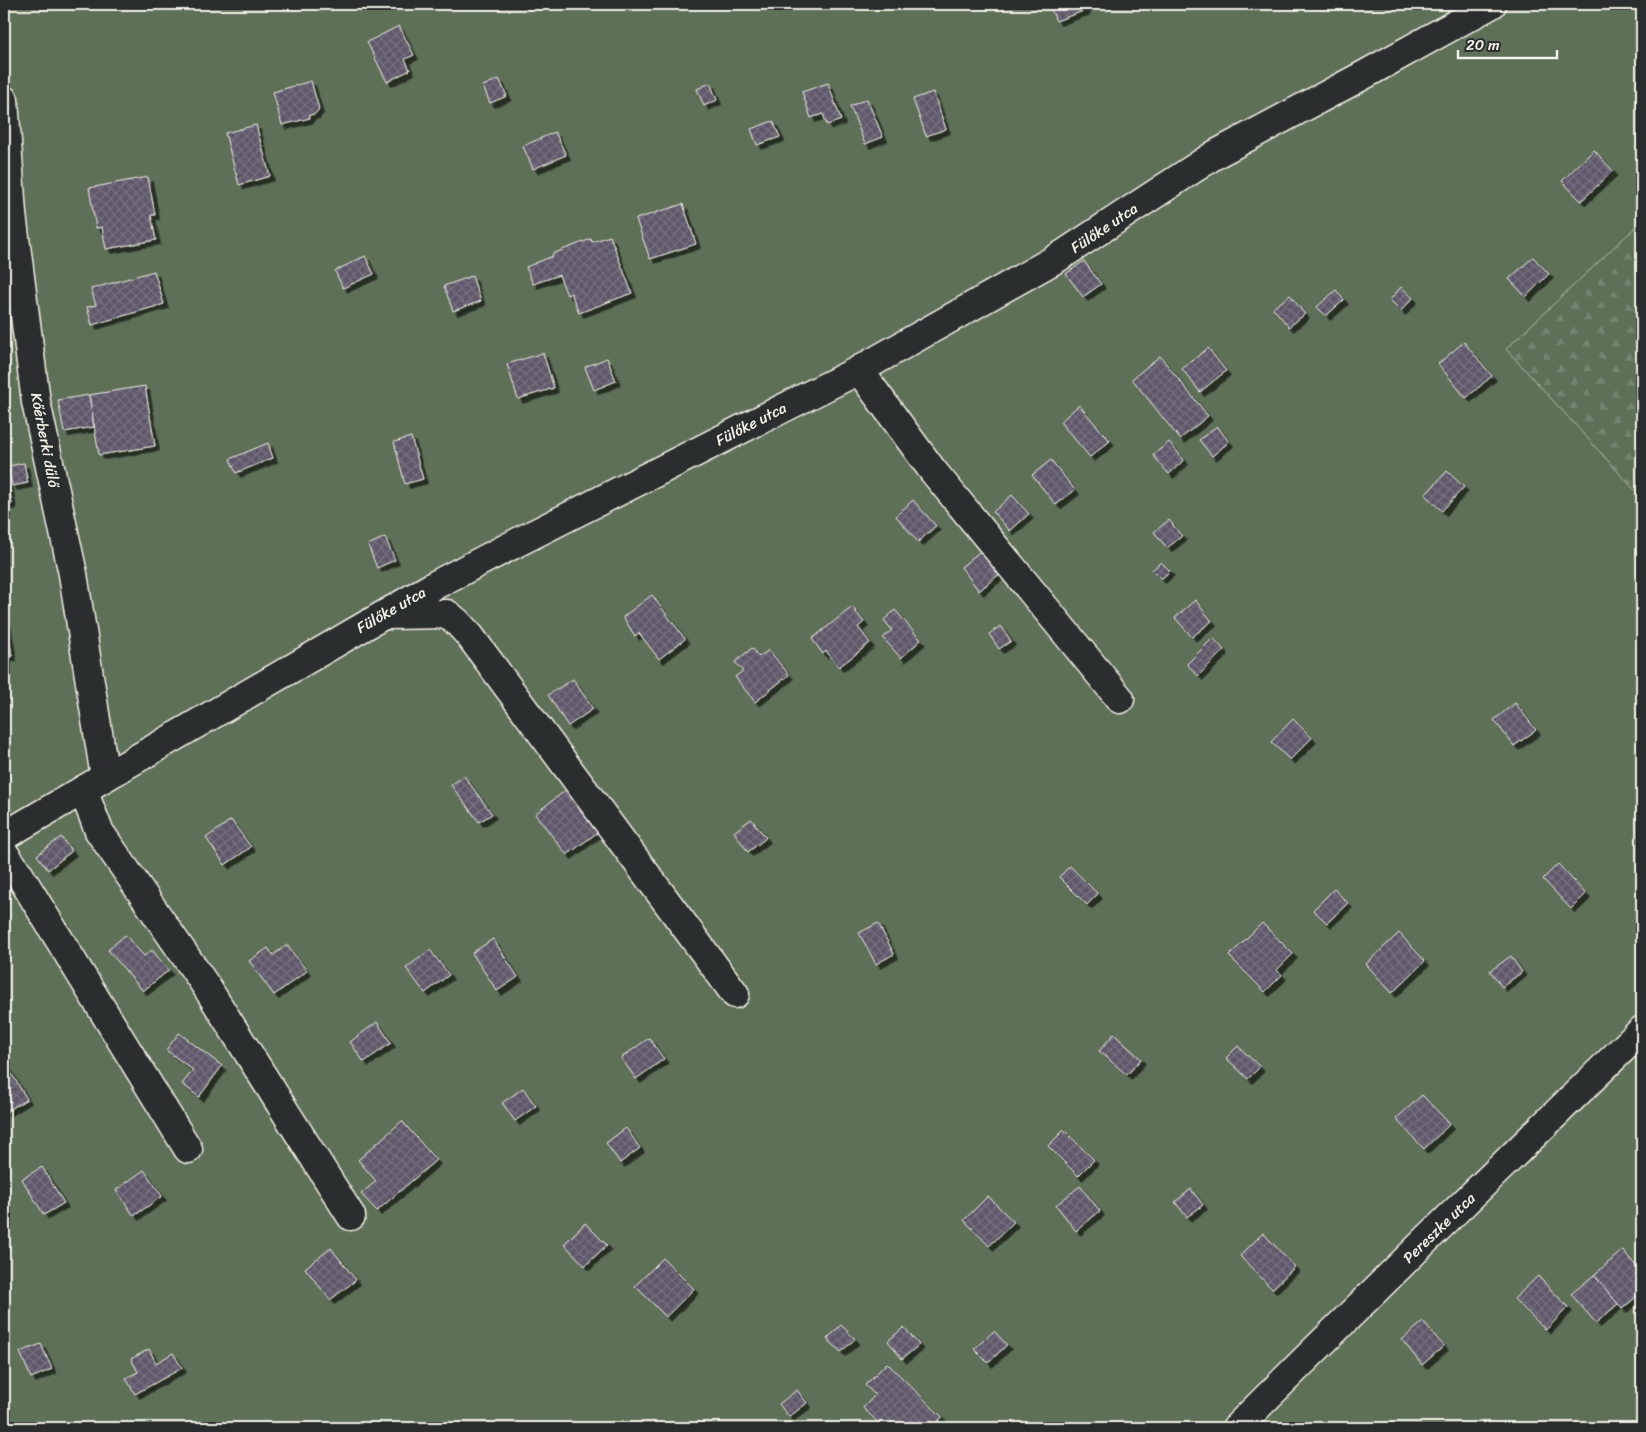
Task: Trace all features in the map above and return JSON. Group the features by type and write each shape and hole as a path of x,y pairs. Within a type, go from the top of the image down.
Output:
{"street":[{"name":"Fülőke utca","path":"4,836 381,615 522,540 859,370 1059,257 1216,154 1492,4"},
{"name":"Kőérberki dűlő","path":"4,100 8,215 36,402 73,574 99,830 206,986 352,1216"},
{"path":"859,370 932,471 1120,699"},
{"path":"381,615 447,614 457,622 470,636 735,994"},
{"path":"4,853 19,874 188,1149"},
{"name":"Pereszke utca","path":"1236,1428 1642,1030"}],"green space":[{"path":"4,4 1642,4 1642,221 1506,349 1642,498 1642,1428 4,1428"},
{"path":"1642,221 1642,498 1506,349"}],"building":[{"path":"1049,4 1084,4 1086,10 1056,21"},
{"path":"399,26 414,55 405,59 410,70 387,82 367,42"},
{"path":"499,79 507,96 490,103 483,86"},
{"path":"311,81 319,109 315,114 309,115 310,118 282,125 273,92"},
{"path":"710,83 717,100 704,106 697,89"},
{"path":"828,83 841,120 827,125 823,114 811,118 802,92"},
{"path":"933,92 946,129 926,136 913,99"},
{"path":"867,99 883,137 865,144 850,106"},
{"path":"773,121 780,137 757,145 751,129"},
{"path":"256,125 270,176 239,185 225,133"},
{"path":"555,132 566,155 533,169 523,146"},
{"path":"1594,150 1613,171 1581,201 1562,181"},
{"path":"148,177 155,215 151,215 156,240 106,249 102,227 96,228 89,188"},
{"path":"683,204 696,244 650,259 636,219"},
{"path":"610,236 632,293 579,313 571,293 567,295 559,275 533,284 526,267 553,256 552,254 591,239 592,242"},
{"path":"365,256 374,274 343,288 335,271"},
{"path":"1533,257 1549,274 1526,297 1509,279"},
{"path":"1084,261 1101,284 1083,297 1066,274"},
{"path":"154,271 164,304 92,325 87,307 96,305 91,289"},
{"path":"472,276 481,301 453,311 444,286"},
{"path":"1401,287 1413,298 1401,311 1390,300"},
{"path":"1336,290 1344,300 1326,316 1317,307"},
{"path":"1290,295 1305,314 1289,327 1273,308"},
{"path":"1464,342 1492,376 1466,398 1438,364"},
{"path":"1208,348 1226,371 1200,392 1182,369"},
{"path":"543,353 554,388 518,399 507,364"},
{"path":"1160,356 1208,416 1180,439 1132,379"},
{"path":"607,358 616,381 594,390 585,367"},
{"path":"145,386 155,446 99,455 89,395"},
{"path":"89,395 94,427 64,432 58,400"},
{"path":"1079,405 1110,441 1090,457 1060,422"},
{"path":"1217,426 1229,442 1212,456 1199,440"},
{"path":"411,437 423,479 405,484 394,442"},
{"path":"1169,442 1184,460 1169,474 1153,455"},
{"path":"268,443 273,458 236,473 230,459"},
{"path":"1051,460 1075,490 1056,505 1032,475"},
{"path":"24,463 28,483 12,486 8,466"},
{"path":"1447,471 1464,487 1442,511 1425,495"},
{"path":"7,477 12,504 4,506 4,478"},
{"path":"1012,495 1029,514 1010,531 993,512"},
{"path":"913,500 936,526 918,542 896,516"},
{"path":"1169,520 1182,536 1167,548 1154,532"},
{"path":"385,537 395,560 377,568 368,545"},
{"path":"983,549 1002,572 979,591 961,567"},
{"path":"1161,562 1170,571 1161,579 1152,570"},
{"path":"652,595 685,639 659,659 639,633 635,636 623,617"},
{"path":"1195,600 1212,621 1192,637 1175,618"},
{"path":"852,607 864,622 858,627 870,643 839,667 826,651 823,654 812,639"},
{"path":"4,608 12,656 4,658"},
{"path":"895,610 921,640 901,658 883,638 892,630 884,620"},
{"path":"1001,626 1011,641 999,649 989,634"},
{"path":"1213,638 1224,650 1198,676 1187,664"},
{"path":"752,648 759,657 769,650 789,675 755,702 735,677 743,671 735,662"},
{"path":"573,679 593,709 568,726 548,695"},
{"path":"1515,703 1536,730 1514,746 1494,720"},
{"path":"1293,719 1312,738 1290,760 1271,742"},
{"path":"464,776 492,814 479,822 451,785"},
{"path":"566,790 598,832 567,855 535,814"},
{"path":"751,819 766,838 748,852 734,832"},
{"path":"231,820 251,847 225,865 206,838"},
{"path":"61,837 72,851 48,870 37,855"},
{"path":"1558,864 1586,894 1571,909 1543,879"},
{"path":"1070,866 1098,894 1087,905 1059,877"},
{"path":"1334,889 1348,903 1327,923 1313,910"},
{"path":"878,923 894,954 876,964 859,933"},
{"path":"1262,923 1293,954 1277,970 1282,975 1265,992 1229,956"},
{"path":"1399,933 1425,961 1392,993 1366,964"},
{"path":"125,935 144,956 152,950 169,970 143,991 108,950"},
{"path":"493,939 518,977 497,991 472,953"},
{"path":"287,945 307,971 274,995 249,961 268,948 273,955"},
{"path":"430,950 449,975 425,993 406,968"},
{"path":"1511,956 1522,972 1502,987 1490,971"},
{"path":"377,1022 391,1043 364,1062 350,1042"},
{"path":"179,1033 222,1066 199,1097 182,1084 193,1070 166,1050"},
{"path":"1114,1034 1141,1059 1127,1075 1099,1051"},
{"path":"649,1038 664,1059 636,1079 621,1058"},
{"path":"1238,1046 1260,1067 1248,1079 1226,1058"},
{"path":"7,1066 27,1099 4,1113 4,1069"},
{"path":"523,1088 536,1106 515,1121 502,1103"},
{"path":"1422,1095 1450,1124 1424,1149 1396,1119"},
{"path":"402,1121 436,1160 377,1211 361,1194 376,1181 358,1160"},
{"path":"626,1128 640,1148 620,1163 606,1143"},
{"path":"1064,1130 1094,1160 1078,1176 1048,1146"},
{"path":"42,1167 64,1203 44,1215 22,1179"},
{"path":"144,1170 162,1196 134,1216 116,1190"},
{"path":"1080,1186 1100,1211 1076,1231 1056,1205"},
{"path":"1191,1189 1203,1205 1187,1217 1175,1202"},
{"path":"988,1196 1014,1222 989,1246 964,1220"},
{"path":"585,1223 607,1245 585,1266 564,1244"},
{"path":"1263,1233 1295,1267 1272,1289 1240,1256"},
{"path":"331,1248 356,1280 330,1300 305,1268"},
{"path":"1623,1250 1642,1273 1642,1292 1622,1309 1594,1275"},
{"path":"663,1258 694,1289 666,1317 635,1286"},
{"path":"1594,1275 1618,1304 1596,1323 1571,1294"},
{"path":"1538,1276 1568,1307 1546,1330 1514,1299"},
{"path":"1423,1322 1444,1346 1422,1365 1402,1340"},
{"path":"841,1325 855,1339 841,1352 827,1339"},
{"path":"904,1327 919,1345 902,1359 888,1341"},
{"path":"994,1331 1007,1345 988,1363 974,1349"},
{"path":"41,1344 52,1369 31,1378 20,1352"},
{"path":"149,1349 156,1363 173,1353 182,1368 135,1394 126,1378 138,1372 131,1359"},
{"path":"887,1363 942,1417 934,1426 936,1428 884,1428 863,1408 875,1395 865,1385"},
{"path":"797,1390 807,1403 789,1417 779,1404"}]}
